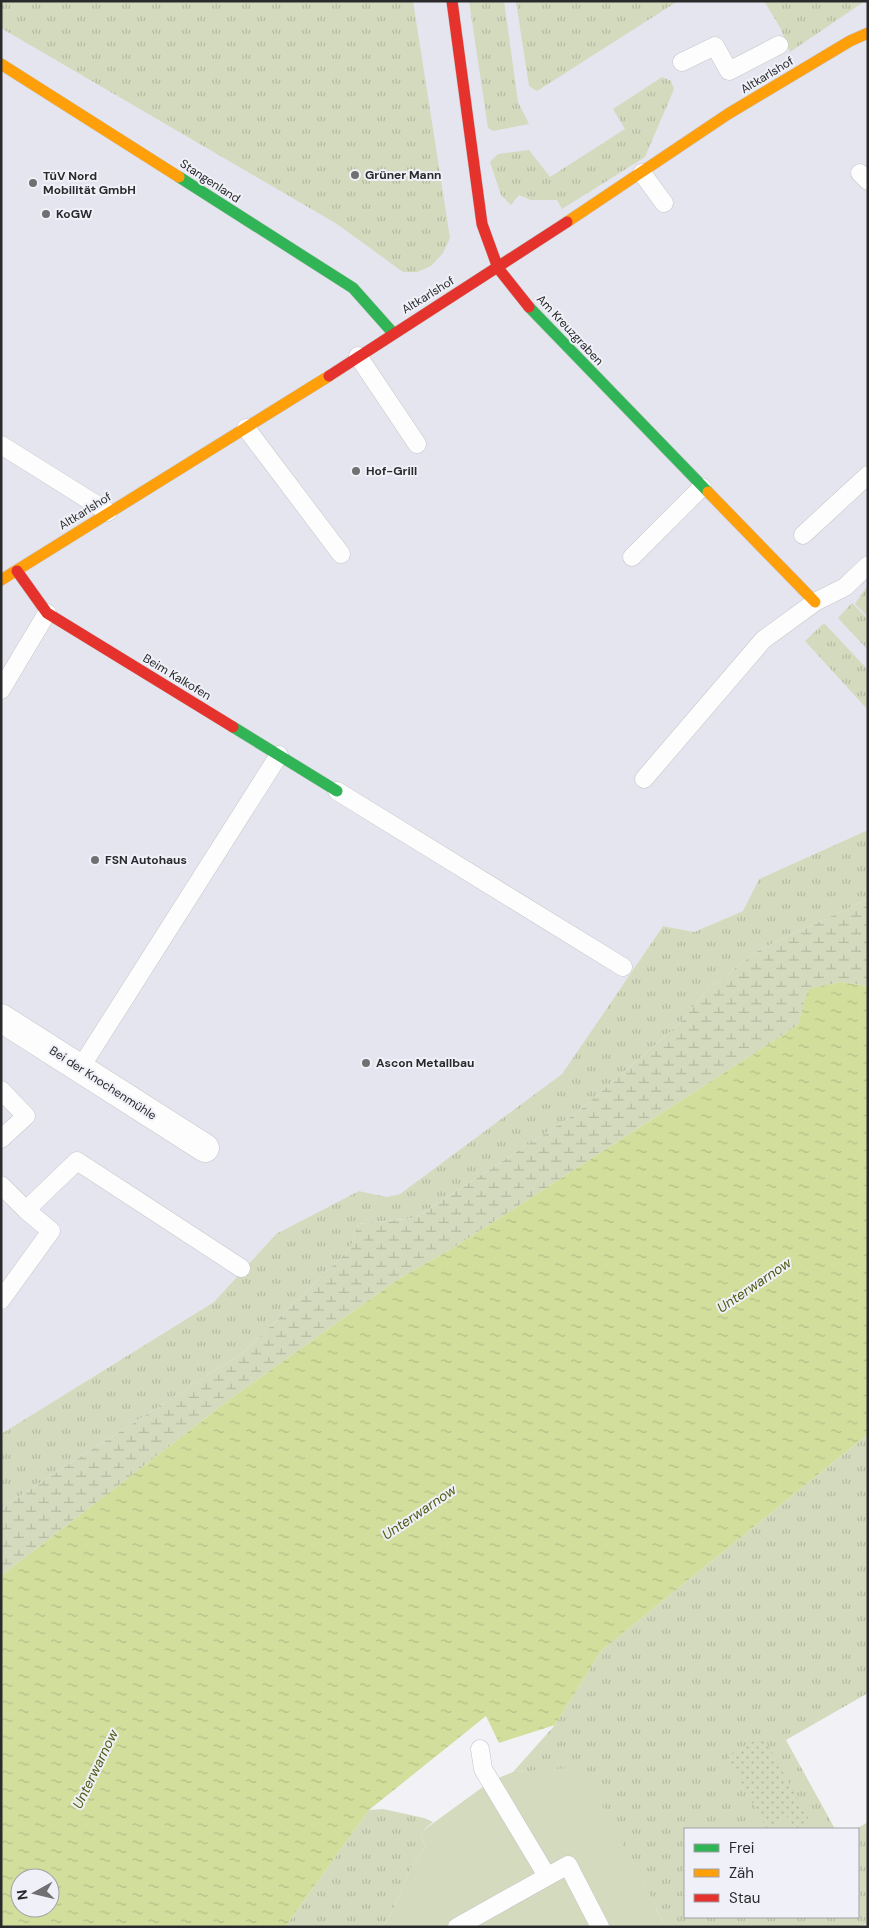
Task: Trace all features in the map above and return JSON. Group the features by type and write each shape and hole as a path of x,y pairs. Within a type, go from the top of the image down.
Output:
{"street":[{"name":"Am Kreuzgraben","path":"452,1 482,224 498,268 541,321 815,602"},
{"name":"Altkarlshof","path":"1,580 246,428 498,268 728,114 850,41 868,33"},
{"name":"Stangenland","path":"1,64 352,288 393,333"},
{"name":"Beim Kalkofen","path":"17,571 47,613 337,791"},
{"name":"Bei der Knochenmühle","path":"1,1018 81,1067 205,1148"}],"lane":[{"path":"682,62 715,46 729,71 779,45"},
{"path":"642,173 664,203"},
{"path":"358,356 417,444"},
{"path":"246,428 341,554"},
{"path":"1,445 108,512"},
{"path":"803,535 868,474"},
{"path":"632,557 702,487"},
{"path":"644,779 762,640 815,602 845,587 868,565"},
{"path":"1,690 47,613"},
{"path":"81,1067 279,755"},
{"path":"337,791 623,967"},
{"path":"1,1090 26,1116 1,1139"},
{"path":"26,1210 77,1161 241,1268"},
{"path":"1,1185 51,1231 1,1300"},
{"path":"480,1749 483,1769 547,1876"},
{"path":"457,1927 568,1865 600,1927"}],"shaded area":[{"path":"1,1 868,1 868,830 759,879 743,911 694,932 663,926 562,1074 400,1194 387,1197 359,1191 276,1234 214,1302 1,1434"}],"green space":[{"path":"1,1 413,1 450,238 443,253 431,266 417,272 403,272 337,224 1,28"},
{"path":"469,1 504,1 518,102 529,124 493,131 488,128"},
{"path":"516,1 678,1 537,91 529,86"},
{"path":"764,1 865,1 790,52 781,29"},
{"path":"662,77 671,81 674,89 645,157 562,209 557,200 531,200 519,195 511,205 501,195 490,162 498,154 529,150 550,177 625,129 613,109"},
{"path":"868,585 868,617 855,604"},
{"path":"852,603 868,619 868,650 838,618"},
{"path":"824,623 868,670 868,710 805,641"},
{"path":"868,830 868,899 759,950 708,989 678,1025 578,1112 415,1218 358,1224 350,1249 244,1352 1,1508 1,1434 214,1302 276,1234 359,1191 387,1197 400,1194 562,1074 663,926 694,932 743,911 759,879"},
{"path":"868,899 868,986 841,982 808,990 798,1025 453,1248 400,1278 237,1394 1,1576 1,1508 244,1352 350,1249 358,1224 415,1218 578,1112 678,1025 708,989 759,950"},
{"path":"868,1434 868,1693 786,1740 834,1828 684,1828 684,1918 859,1918 858,1828 868,1822 868,1924 853,1927 666,1927 582,1768 513,1772 555,1725 601,1651"},
{"path":"763,1736 811,1823 802,1828 794,1828 788,1817 766,1828 727,1756"},
{"path":"582,1767 666,1927 382,1927 390,1916 412,1866 425,1847 421,1832 491,1781 513,1772"},
{"path":"383,1809 424,1818 433,1822 421,1832 425,1847 412,1866 390,1916 382,1927 285,1927 369,1810"}],"water":[{"name":"Unterwarnow","path":"841,982 868,986 868,1434 601,1651 555,1725 499,1743 486,1716 369,1810 285,1927 1,1927 1,1576 237,1394 400,1278 453,1248 798,1025 808,989"}],"traffic: fast":[{"path":"179,177 353,288 393,333"},
{"path":"529,307 708,492"},
{"path":"233,727 337,791"}],"traffic: slow":[{"path":"567,222 728,114 850,41 868,33"},
{"path":"1,64 179,177"},
{"path":"1,580 329,376"},
{"path":"708,492 815,602"}],"traffic: jam":[{"path":"452,1 482,224 498,268 529,307"},
{"path":"329,376 567,222"},
{"path":"17,571 47,613 233,727"}],"place":[{"name":"Grüner Mann","path":"355,175"},
{"name":"TüV Nord Mobilität GmbH","path":"33,183"},
{"name":"KoGW","path":"46,214"},
{"name":"Hof-Grill","path":"356,471"},
{"name":"FSN Autohaus","path":"95,860"},
{"name":"Ascon Metallbau","path":"366,1063"}]}
